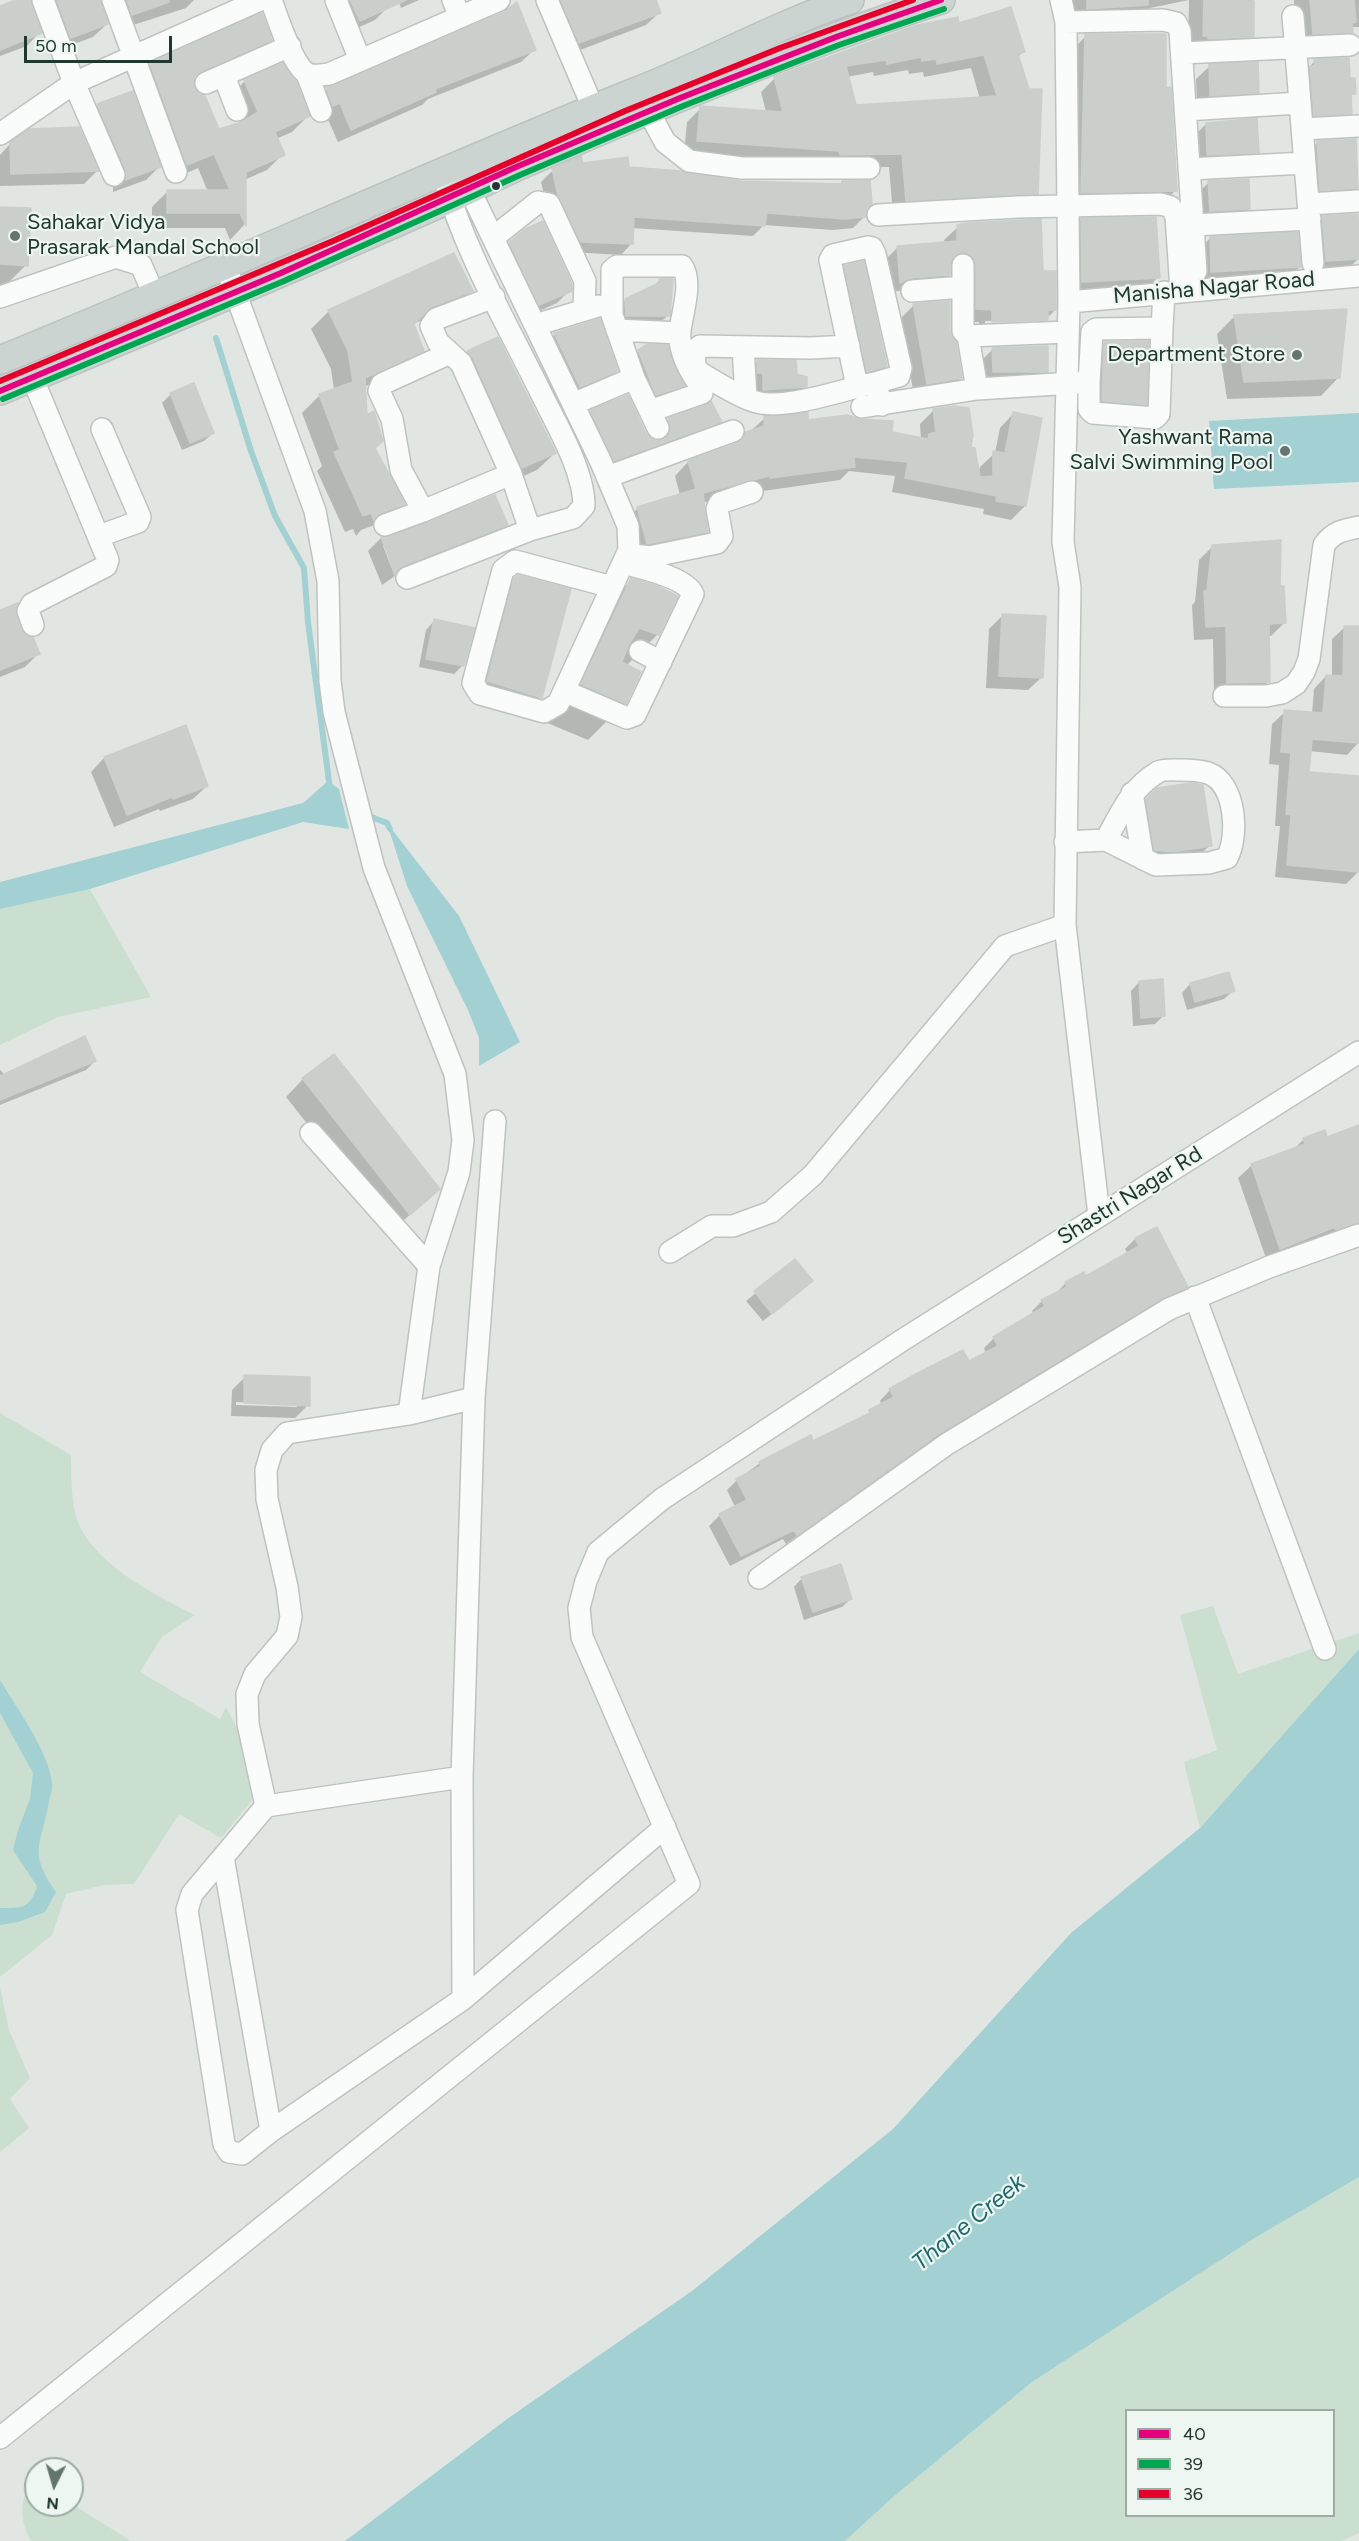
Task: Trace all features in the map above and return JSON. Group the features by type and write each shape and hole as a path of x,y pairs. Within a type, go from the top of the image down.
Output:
{"main road":[{"path":"643,101 808,7 850,0"},
{"path":"0,391 236,293 455,182 598,119 643,101 933,1"},
{"path":"0,360 226,267 455,182"}],"street":[{"path":"43,0 74,83 114,175"},
{"path":"113,0 176,172"},
{"path":"0,134 74,83 134,56 229,6 260,0"},
{"path":"271,0 298,64 307,74 321,111"},
{"path":"336,0 360,60"},
{"path":"307,74 329,74 456,9 499,0"},
{"path":"547,0 598,119"},
{"path":"878,215 1069,206 1161,204 1171,207 1176,216 1172,291 1162,328 1159,414 1155,418 1093,413 1089,409 1079,383 1068,332 1069,206 1066,22 1061,0"},
{"path":"808,7 821,41"},
{"path":"1293,16 1313,263"},
{"path":"1066,22 1163,20 1176,22 1180,31 1182,53 1196,271"},
{"path":"1182,53 1350,45"},
{"path":"237,110 215,79 290,46"},
{"path":"643,101 664,142 689,161 742,168 869,168"},
{"path":"1185,110 1300,103"},
{"path":"1302,129 1359,126"},
{"path":"1189,169 1305,163"},
{"path":"455,182 494,237 628,526 625,559 558,704 544,712 480,694 473,683 503,570 515,561 612,587"},
{"path":"407,578 530,530 573,518 584,506 584,496 566,443 463,234 455,182"},
{"path":"1193,225 1309,212 1358,201"},
{"path":"494,237 538,202 549,204 585,281 584,308"},
{"path":"849,346 700,346 696,351 695,365 699,372 760,402 803,402 866,385 899,376 901,368 875,254 870,247 833,255 830,260 849,346 866,385 872,406 977,389 1079,383"},
{"path":"0,297 116,258 141,265 155,297"},
{"path":"963,265 963,331 968,336 977,389"},
{"path":"607,477 660,433 702,393 702,387 691,375 680,333 684,309 685,272 682,266 617,266 612,270 612,309 617,330 634,378 660,433"},
{"path":"226,267 315,511 328,581 330,681 334,712 359,812 375,868 455,1074 463,1140 459,1172 429,1266 409,1414"},
{"name":"Manisha Nagar Road","path":"1069,302 1359,276"},
{"path":"912,291 963,287"},
{"path":"494,297 436,319 431,326 438,342 461,363 511,474 530,530"},
{"path":"536,325 596,305 612,309"},
{"path":"1099,1215 1065,925 1070,587 1063,542 1079,383 1092,332 1096,329 1162,328"},
{"path":"617,330 680,333"},
{"path":"968,336 1068,332"},
{"path":"743,347 746,397"},
{"path":"423,511 401,470 392,419 379,391 382,384 450,353"},
{"path":"32,378 108,560 106,566 32,604 28,611 33,625"},
{"path":"573,404 634,378"},
{"path":"99,536 138,522 140,517 102,429"},
{"path":"660,433 733,431"},
{"path":"385,525 511,474"},
{"path":"625,559 717,543 722,536 717,509 720,503 752,492"},
{"path":"1224,696 1266,696 1282,693 1296,684 1309,659 1324,545 1330,536 1340,531 1359,527"},
{"path":"564,691 627,718 635,715 693,594 690,588 625,559"},
{"path":"640,651 661,662"},
{"path":"1065,842 1106,840 1156,865 1209,863 1227,858 1232,848 1234,813 1223,785 1209,773 1160,771 1132,793 1106,840"},
{"path":"1132,793 1143,859"},
{"path":"670,1252 712,1226 733,1226 771,1212 813,1175 1005,946 1065,925"},
{"name":"Shastri Nagar Rd","path":"0,2438 689,1884 582,1637 579,1608 586,1581 598,1552 662,1499 901,1341 1359,1052"},
{"path":"463,1999 462,1777 474,1398 495,1121"},
{"path":"311,1133 429,1266"},
{"path":"759,1578 946,1444 1169,1309 1269,1267 1359,1235"},
{"path":"1195,1297 1325,1649"},
{"path":"266,1806 248,1724 247,1694 255,1674 286,1636 291,1617 287,1587 267,1499 266,1470 272,1450 287,1433 409,1414 474,1398"},
{"path":"462,1777 266,1806 192,1894 187,1910 224,2144 229,2152 242,2154 271,2131 463,1999 665,1827"},
{"path":"223,1857 271,2131"}],"green space":[{"path":"90,889 151,997 58,1017 0,1045 0,909"},
{"path":"0,1413 71,1455 72,1493 76,1516 83,1533 95,1548 125,1575 195,1615 162,1637 140,1672 220,1719 226,1707 246,1746 253,1799 221,1838 179,1814 134,1884 104,1885 66,1894 52,1935 0,1977"},
{"path":"1213,1606 1238,1674 1359,1633 1359,1649 1200,1828 1184,1762 1217,1750 1180,1615"},
{"path":"0,1987 9,2030 30,2078 10,2099 29,2128 0,2152"},
{"path":"1359,2177 1359,2533 1341,2541 845,2541 892,2498 1032,2382 1253,2239"},
{"path":"24,2498 24,2517 84,2517 84,2512 131,2541 31,2541 23,2521"}],"water":[{"name":"Yashwant Rama Salvi Swimming Pool","path":"1359,413 1359,482 1214,489 1209,421"},
{"path":"328,781 339,789 349,829 303,822 90,889 0,909 0,882 303,803"},
{"path":"387,823 459,916 520,1042 479,1066 479,1038 468,1010 407,886"},
{"name":"Thane Creek","path":"1359,1649 1359,2177 1253,2239 1032,2382 892,2498 845,2541 345,2541 507,2419 692,2291 893,2129 1071,1933 1200,1828"},
{"path":"0,1680 31,1730 50,1771 52,1788 40,1838 39,1857 47,1878 56,1892 45,1912 18,1922 0,1925 0,1908 24,1906 31,1899 37,1886 13,1850 30,1799 33,1773 0,1713"}],"building":[{"path":"16,0 31,0 42,33 0,50 0,6"},
{"path":"57,0 101,0 108,24 71,38"},
{"path":"127,0 169,0 169,2 132,15"},
{"path":"350,0 406,0 360,21"},
{"path":"561,0 656,0 661,13 579,43"},
{"path":"1087,0 1148,0 1148,5 1087,9"},
{"path":"1204,0 1254,1 1254,37 1208,39 1208,36 1203,36"},
{"path":"1310,0 1354,0 1356,22 1352,23 1353,33 1313,34"},
{"path":"517,2 536,50 435,89 436,92 351,130 340,103 333,106 326,87 504,12"},
{"path":"1011,7 1025,52 1018,54 1029,89 1042,89 1038,194 906,201 902,154 840,155 839,151 697,141 700,106 783,112 774,77 917,25 958,17 959,23","holes":["984,55 997,96 856,105 846,66 886,60 887,64 921,57 922,61 936,59 937,64"]},
{"path":"262,13 272,40 200,72 193,81 195,89 205,96 219,129 242,122 258,112 244,80 283,63 296,81 310,116 275,132 285,155 246,172 246,226 240,213 167,213 167,190 230,190 214,154 187,165 150,63"},
{"path":"1085,34 1166,34 1166,88 1171,87 1177,191 1081,193"},
{"path":"1349,58 1350,78 1355,78 1356,94 1351,94 1352,114 1314,116 1310,66 1315,66 1314,59"},
{"path":"1258,62 1259,93 1210,96 1209,64"},
{"path":"133,91 161,167 125,180 126,170 97,104"},
{"path":"1257,118 1259,153 1207,155 1206,123"},
{"path":"79,127 99,171 11,174 10,142 30,129"},
{"path":"1356,139 1358,188 1320,191 1317,141"},
{"path":"581,156 583,163 628,157 629,167 681,171 740,181 842,184 842,181 870,180 872,204 866,210 866,217 845,219 767,213 765,226 634,217 633,244 581,242 558,195 552,169"},
{"path":"1249,179 1250,209 1210,211 1208,181"},
{"name":"Sahakar Vidya Prasarak Mandal School","path":"0,207 31,208 28,266 0,264"},
{"path":"1358,214 1359,259 1326,261 1322,216"},
{"path":"1156,217 1160,278 1082,282 1081,218"},
{"path":"1041,219 1043,271 1056,271 1056,310 1048,310 1048,320 992,322 992,310 976,309 976,264 970,254 964,252 952,258 950,275 911,278 900,283 897,246 957,241 957,225 966,223"},
{"path":"543,221 572,284 572,291 539,305 509,242 525,229"},
{"path":"1298,232 1301,267 1211,272 1210,237"},
{"path":"454,253 473,291 431,307 414,324 424,351 365,378 367,415 374,411 383,441 375,448 405,504 381,513 374,520 371,513 363,516 334,452 340,450 319,394 353,382 348,351 328,310"},
{"path":"864,261 887,366 867,372 844,266"},
{"path":"659,279 673,279 670,316 626,316 625,299 661,282"},
{"path":"950,301 950,331 956,342 962,378 927,384 913,304"},
{"path":"1347,309 1340,378 1244,382 1234,315"},
{"path":"600,319 618,371 580,387 554,333"},
{"path":"498,337 556,453 522,468 473,358 467,351"},
{"path":"1149,341 1147,405 1102,401 1104,342"},
{"path":"648,344 668,345 674,366 685,386 656,395 638,350"},
{"path":"1048,346 1048,372 993,372 992,348"},
{"path":"757,360 796,360 797,374 807,377 807,387 763,390 763,373 757,373"},
{"path":"194,383 214,433 190,443 170,393"},
{"path":"628,395 646,434 656,441 669,435 671,428 668,418 711,401 722,422 614,461 590,410"},
{"path":"954,406 969,408 973,435 971,447 975,448 980,477 993,476 993,451 1005,453 1013,412 1042,418 1026,506 996,501 997,496 905,478 908,462 854,457 855,467 770,478 769,476 703,493 708,532 647,544 637,507 696,489 688,461 738,443 746,432 764,426 764,416 808,412 808,420 848,415 858,419 893,421 892,432 928,439 929,434 936,432 933,409"},
{"path":"495,495 508,525 402,566 395,574 381,537 389,537"},
{"path":"1281,540 1280,586 1284,586 1286,623 1269,624 1270,682 1227,683 1226,626 1206,627 1204,591 1207,590 1212,545"},
{"path":"518,575 571,589 542,698 487,681 514,578"},
{"path":"631,578 657,586 678,596 659,635 639,628 628,646 622,662 641,672 626,704 581,684"},
{"path":"18,603 15,610 21,629 25,635 33,637 40,654 0,670 0,610"},
{"path":"1002,614 1046,616 1043,678 999,676"},
{"path":"434,619 475,628 464,666 426,659"},
{"path":"1344,626 1359,626 1359,743 1312,739 1309,772 1359,776 1359,872 1287,865 1291,815 1286,814 1291,753 1281,752 1284,710 1323,713 1326,675 1343,676"},
{"path":"186,725 208,786 127,815 104,757"},
{"path":"1191,783 1203,785 1212,846 1171,852 1154,850 1146,799 1157,788"},
{"path":"1229,972 1235,991 1195,1002 1190,983"},
{"path":"1163,979 1165,1016 1141,1018 1139,981"},
{"path":"85,1036 96,1061 0,1100 0,1076"},
{"path":"334,1054 440,1189 410,1215 302,1078"},
{"path":"1359,1125 1359,1223 1336,1230 1335,1227 1280,1249 1251,1164 1305,1144 1303,1138 1325,1130 1327,1137"},
{"path":"1157,1227 1188,1287 1162,1298 940,1433 797,1535 794,1530 741,1556 719,1514 747,1500 736,1479 761,1466 759,1462 811,1435 813,1441 870,1413 869,1410 894,1397 889,1389 963,1350 969,1361 998,1346 993,1337 1045,1306 1041,1300 1067,1287 1065,1282 1084,1272 1086,1276 1139,1246 1135,1238"},
{"path":"795,1259 813,1281 772,1314 754,1291"},
{"path":"244,1375 310,1377 310,1406 244,1403"},
{"path":"841,1564 852,1599 813,1612 801,1577"}],"waterway":[{"path":"216,338 251,451 275,516 304,568 308,622 330,789"},
{"path":"366,815 387,823 390,829"}],"transit line":[{"name":"36","path":"0,381 333,241 625,111 780,48 913,0"},
{"name":"40","path":"0,391 281,273 516,167 680,98 836,37 941,0"},
{"name":"39","path":"3,399 284,281 520,175 683,106 839,45 944,9"}],"place":[{"name":"Sahakar Vidya Prasarak Mandal School","path":"15,236"},
{"name":"Department Store","path":"1297,355"},
{"name":"Yashwant Rama Salvi Swimming Pool","path":"1285,451"}]}
